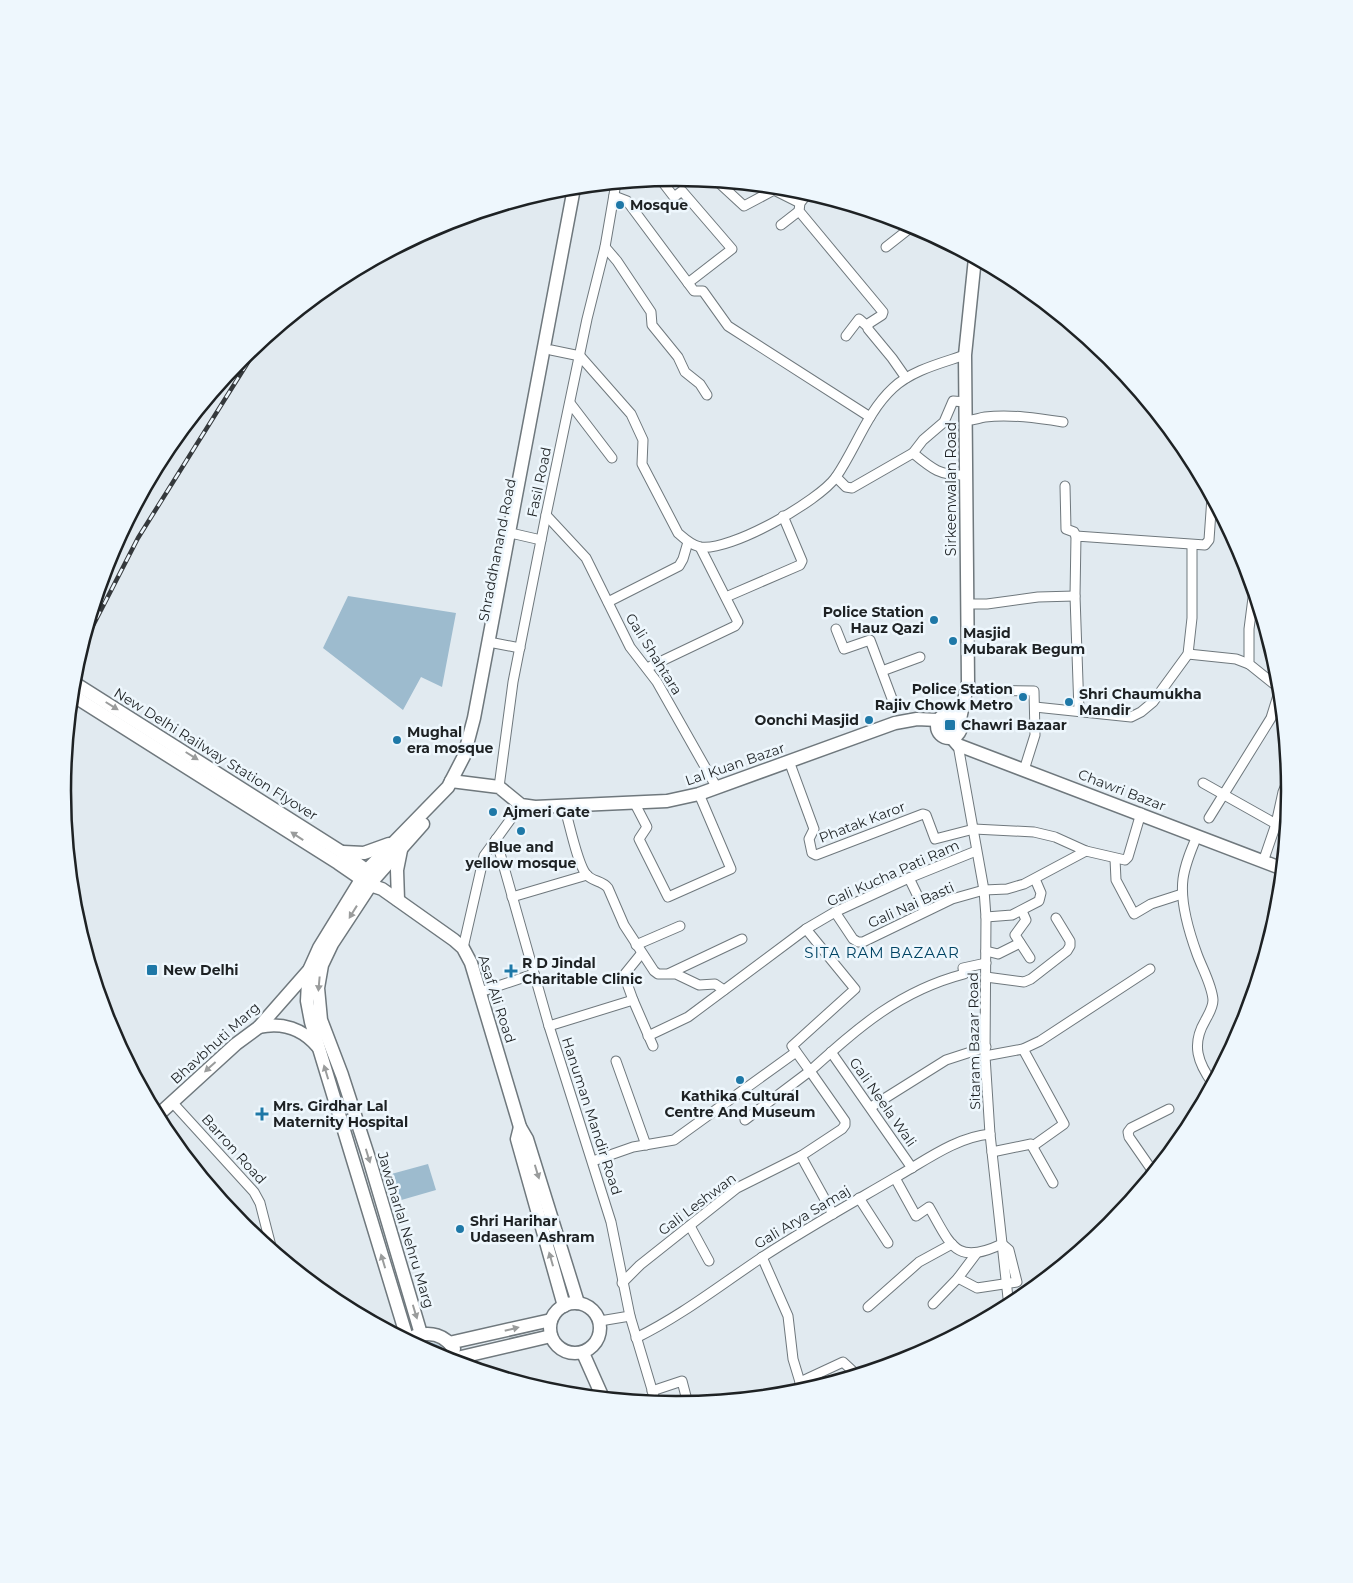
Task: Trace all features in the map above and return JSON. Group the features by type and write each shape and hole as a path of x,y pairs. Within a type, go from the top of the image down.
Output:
{"street":[{"path":"666,187 674,197 682,191 732,249 688,283"},
{"path":"725,189 744,206 768,193"},
{"name":"Fasil Road","path":"498,787 520,648 546,514 605,247 615,190"},
{"name":"Shraddhanand Road","path":"454,782 471,761 582,194"},
{"name":"Shraddhanand Road","path":"371,880 400,843 447,797 464,756 474,718 573,195"},
{"path":"614,196 627,201 694,291 703,291 728,326 870,417"},
{"path":"783,196 800,207 883,312 882,315 867,326"},
{"path":"781,225 800,207 804,200"},
{"path":"886,247 906,231"},
{"path":"605,247 618,261 651,312 652,325 678,357 685,372 700,384 707,395"},
{"name":"Sirkeenwalan Road","path":"960,719 968,690 965,355 974,265"},
{"path":"846,336 859,319 867,326 906,378"},
{"path":"551,350 580,356 613,392 640,429 643,440 642,464 678,533 688,542 700,547 714,547 748,534 824,491 836,477 881,400 906,378 965,355"},
{"path":"836,477 846,487 852,488 913,453 923,440 944,422 953,402 966,402"},
{"path":"570,403 612,458"},
{"path":"966,420 975,421 983,417 1028,417 1063,422"},
{"path":"913,453 936,472 951,476 966,475"},
{"path":"1065,486 1066,529 1074,532 1076,536 1075,596 1079,711"},
{"path":"1076,536 1202,545 1208,541 1211,508"},
{"name":"Gali Shahtara","path":"546,514 586,558 630,647 647,668 717,788"},
{"path":"726,598 800,565 802,561 782,516"},
{"path":"515,534 541,540"},
{"path":"608,602 679,566 684,559 688,542"},
{"path":"1036,707 1116,717 1131,717 1141,712 1153,702 1188,654 1192,618 1192,545"},
{"path":"647,668 736,626 738,622 738,617 700,547"},
{"path":"967,604 987,604 1038,597 1075,596"},
{"path":"1249,664 1249,629 1252,604"},
{"path":"836,629 844,649 870,640 894,704"},
{"path":"494,643 520,648"},
{"path":"1188,654 1236,659 1249,664 1272,682"},
{"path":"882,671 920,657"},
{"name":"New Delhi Railway Station Flyover","path":"80,687 149,735 341,858 371,880"},
{"path":"968,690 1032,690 1035,693 1035,734 1024,770"},
{"name":"New Delhi Railway Station Flyover","path":"78,698 149,735"},
{"path":"1209,818 1271,718 1275,704"},
{"path":"949,714 960,719 961,731 955,742 939,733 938,720 949,714"},
{"name":"Lal Kuan Bazar","path":"498,787 521,804 535,808 667,801 717,788 899,719 938,720"},
{"name":"Chawri Bazar","path":"955,742 1277,867"},
{"name":"Sitaram Bazar Road","path":"955,742 974,829 976,851 984,890 986,918 986,1052 990,1134 1008,1298"},
{"name":"Phatak Karor","path":"789,761 814,829 809,842 814,855 923,814 926,815 935,839 974,829"},
{"path":"454,782 498,787"},
{"path":"1203,783 1276,824"},
{"path":"634,802 647,827 639,839 668,897 731,869 699,794"},
{"path":"1263,862 1276,824 1282,798"},
{"path":"463,948 484,856 521,804"},
{"path":"564,806 587,875 592,880 605,884 608,888 636,945 658,974 670,973 742,938"},
{"path":"974,829 1034,832 1055,837 1086,851 1125,860 1128,857 1141,813"},
{"path":"1196,836 1186,864 1182,894 1196,952 1211,992 1212,1007 1200,1030 1196,1045 1197,1056 1209,1078"},
{"name":"Hanuman Mandir Road","path":"496,839 549,1026 611,1222 630,1316 654,1396"},
{"path":"398,900 397,870 400,843 341,858 349,889 346,901 310,968 307,1001 319,1049 405,1332"},
{"name":"Gali Kucha Pati Ram","path":"648,1036 688,1017 806,929 835,912 909,878 976,851"},
{"name":"Gali Nai Basti","path":"835,912 858,942 863,942 925,911 984,890 1007,889 1034,879 1086,851"},
{"path":"1115,859 1116,880 1134,914 1151,904 1182,894"},
{"path":"512,897 587,875"},
{"path":"909,878 925,911"},
{"path":"986,918 1022,911 1042,897 1034,879"},
{"path":"346,901 371,880"},
{"name":"Asaf Ali Road","path":"371,880 463,948 471,962 520,1127 527,1139 578,1303"},
{"name":"Jawaharlal Nehru Marg","path":"371,880 325,958 318,988 319,1011 368,1155 421,1334"},
{"path":"1022,911 1026,920 1015,934 1030,958"},
{"path":"986,977 1024,982 1032,979 1067,950 1070,946 1070,941 1056,918"},
{"path":"636,945 680,926"},
{"path":"593,1161 621,1150 674,1140 689,1131 794,1049 855,989 806,929"},
{"path":"986,951 998,954 1020,943"},
{"path":"642,954 624,975 653,1046"},
{"path":"745,1120 904,996 935,981 964,974 963,968 986,963"},
{"name":"Bhavbhuti Marg","path":"162,1111 226,1053 259,1027 310,968"},
{"path":"872,1107 946,1060 986,1052 1023,1049 1055,1033 1150,969"},
{"path":"670,973 699,985 715,984 724,990"},
{"path":"480,992 534,974"},
{"path":"549,1026 633,1000"},
{"path":"259,1027 276,1025 296,1029 309,1037 319,1049"},
{"path":"794,1049 810,1071"},
{"path":"1023,1049 1064,1124 1033,1146"},
{"name":"Gali Neela Wali","path":"831,1052 872,1107 912,1168"},
{"path":"616,1061 646,1145"},
{"name":"Gali Leshwan","path":"622,1283 640,1265 737,1188 801,1156 842,1129 845,1121 810,1071"},
{"name":"Barron Road","path":"172,1102 254,1192 260,1203 269,1239"},
{"path":"1151,1168 1129,1137 1128,1132 1169,1108"},
{"name":"Asaf Ali Road","path":"520,1127 517,1139 564,1306"},
{"name":"Gali Arya Samaj","path":"636,1338 668,1322 762,1257 859,1198 960,1142 978,1135 990,1134"},
{"path":"992,1152 1029,1144 1033,1146 1053,1183"},
{"path":"801,1156 833,1214"},
{"path":"895,1178 916,1216 929,1207 952,1244 964,1253 976,1254 1002,1244"},
{"path":"859,1198 888,1244"},
{"path":"690,1226 709,1261"},
{"path":"868,1307 919,1262 952,1244"},
{"path":"933,1304 958,1278 976,1254"},
{"path":"762,1257 788,1316 793,1358 801,1384"},
{"path":"958,1278 977,1288 1007,1283"},
{"path":"449,1343 551,1320 564,1306 578,1303 592,1309 600,1322 599,1337 595,1344 579,1353 560,1348 551,1336 551,1320"},
{"path":"600,1322 630,1316"},
{"path":"415,1337 421,1334 438,1336 449,1343 455,1355"},
{"path":"466,1359 551,1336"},
{"path":"579,1353 593,1391"},
{"path":"579,1353 600,1392"},
{"path":"812,1381 843,1362 852,1370"},
{"path":"652,1390 682,1381 686,1396"}],"shaded area":[{"path":"348,596 456,613 442,687 421,677 403,710 323,648"},
{"path":"428,1164 436,1190 391,1203 384,1176"},
{"path":"426,1342 434,1343 445,1351"}],"tunnel":[{"path":"894,704 898,716"}],"railway":[{"path":"97,618 138,538 243,370"}],"place":[{"name":"Mosque","path":"620,205"},
{"name":"Police Station Hauz Qazi","path":"934,620"},
{"name":"Masjid Mubarak Begum","path":"953,641"},
{"name":"Police Station Rajiv Chowk Metro","path":"1023,697"},
{"name":"Shri Chaumukha Mandir","path":"1069,702"},
{"name":"Oonchi Masjid","path":"869,720"},
{"name":"Chawri Bazaar","path":"950,725"},
{"name":"Mughal era mosque","path":"397,740"},
{"name":"Ajmeri Gate","path":"493,812"},
{"name":"Blue and yellow mosque","path":"521,831"},
{"name":"New Delhi","path":"152,970"},
{"name":"R D Jindal Charitable Clinic","path":"511,971"},
{"name":"Kathika Cultural Centre And Museum","path":"740,1080"},
{"name":"Mrs. Girdhar Lal Maternity Hospital","path":"262,1114"},
{"name":"Shri Harihar Udaseen Ashram","path":"460,1229"}],"district":[{"name":"SITA RAM BAZAAR","path":"882,952"}]}
